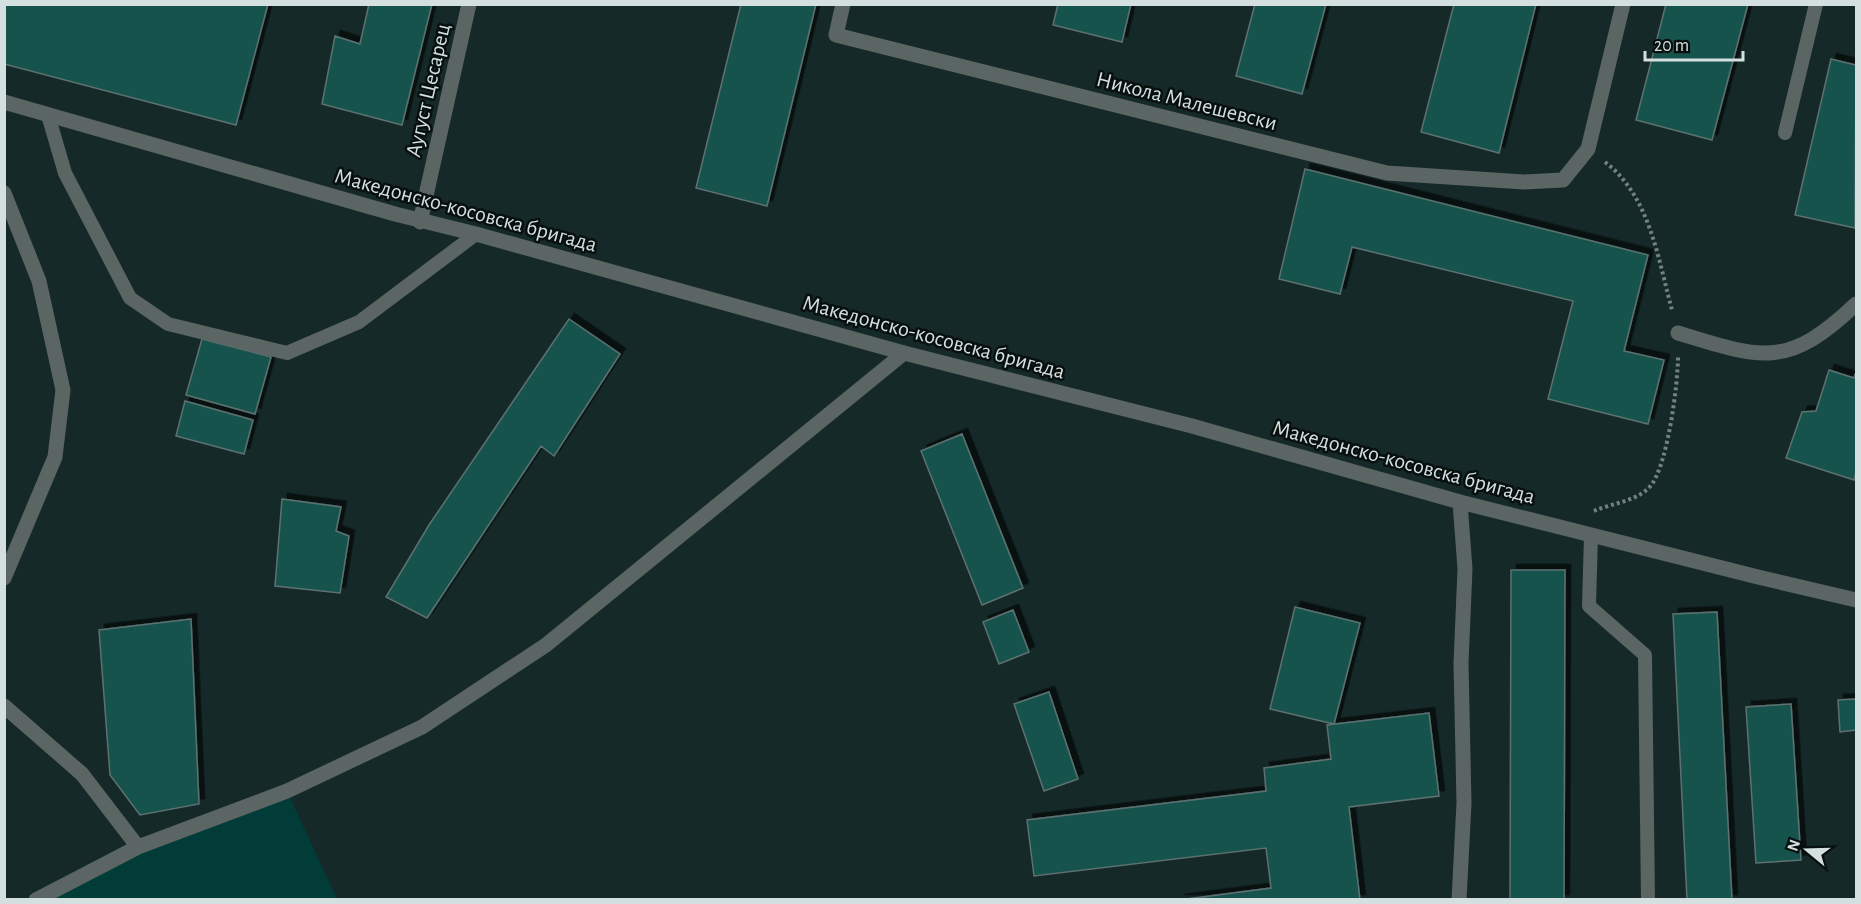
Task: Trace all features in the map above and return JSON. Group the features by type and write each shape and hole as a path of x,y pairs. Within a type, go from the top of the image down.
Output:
{"street":[{"name":"Аугуст Цесарец","path":"420,222 469,4"},
{"name":"Никола Малешевски","path":"843,4 836,35 1387,173 1524,182 1563,180 1588,149"},
{"path":"1588,149 1623,4"},
{"name":"Македонско-косовска бригада","path":"4,102 420,222 476,234 904,353 1192,426 1460,502 1857,600"},
{"path":"4,193 39,281 63,390 55,457 4,578"},
{"path":"1678,333 1757,354 1789,352 1828,331 1857,304"},
{"path":"36,900 138,847 287,790 422,727 546,645 904,353"},
{"path":"1460,502 1465,569 1461,663 1464,803 1460,900"},
{"path":"4,706 82,774 138,847"}],"lane":[{"path":"1785,133 1816,4"},
{"path":"48,115 65,173 130,298 168,324 287,353 359,322 476,234"},
{"path":"1592,535 1589,606 1645,655 1648,900"}],"path":[{"path":"1556,526 1635,497 1652,484 1666,449 1678,369 1678,333 1643,209 1623,175 1588,149"}],"shaded area":[{"path":"287,791 337,899 36,900 63,885"}],"building":[{"path":"4,4 268,4 236,125 4,64"},
{"path":"369,4 432,4 402,125 322,104 335,36 360,44"},
{"path":"741,4 816,4 767,206 696,188"},
{"path":"1058,4 1131,4 1122,42 1053,25"},
{"path":"1255,4 1326,4 1302,94 1236,76"},
{"path":"1454,4 1536,4 1499,153 1421,132"},
{"path":"1666,4 1748,4 1712,140 1636,120"},
{"path":"1831,59 1856,65 1855,228 1795,215"},
{"path":"1305,169 1648,255 1624,351 1664,360 1648,424 1548,399 1573,301 1352,247 1340,294 1279,279"},
{"path":"569,319 620,354 554,456 541,446 427,618 386,597 429,525"},
{"path":"202,339 271,357 255,414 186,395"},
{"path":"1829,370 1854,378 1856,372 1856,472 1854,480 1786,458 1802,412 1816,411"},
{"path":"185,401 253,420 244,454 176,436"},
{"path":"962,434 1023,588 982,605 921,451"},
{"path":"282,499 341,507 336,531 349,536 340,593 275,586"},
{"path":"1511,570 1565,570 1564,900 1510,900"},
{"path":"1295,607 1360,623 1334,724 1270,709"},
{"path":"1013,610 1029,652 999,664 983,622"},
{"path":"1717,612 1732,900 1687,900 1673,614"},
{"path":"191,619 199,804 140,815 110,775 99,630"},
{"path":"1049,692 1078,779 1044,791 1014,704"},
{"path":"1856,699 1856,730 1840,732 1838,700"},
{"path":"1791,704 1801,860 1756,863 1746,707"},
{"path":"1429,713 1439,796 1349,807 1360,900 1179,900 1271,888 1266,848 1034,876 1027,820 1266,791 1264,768 1331,759 1327,725"}]}
